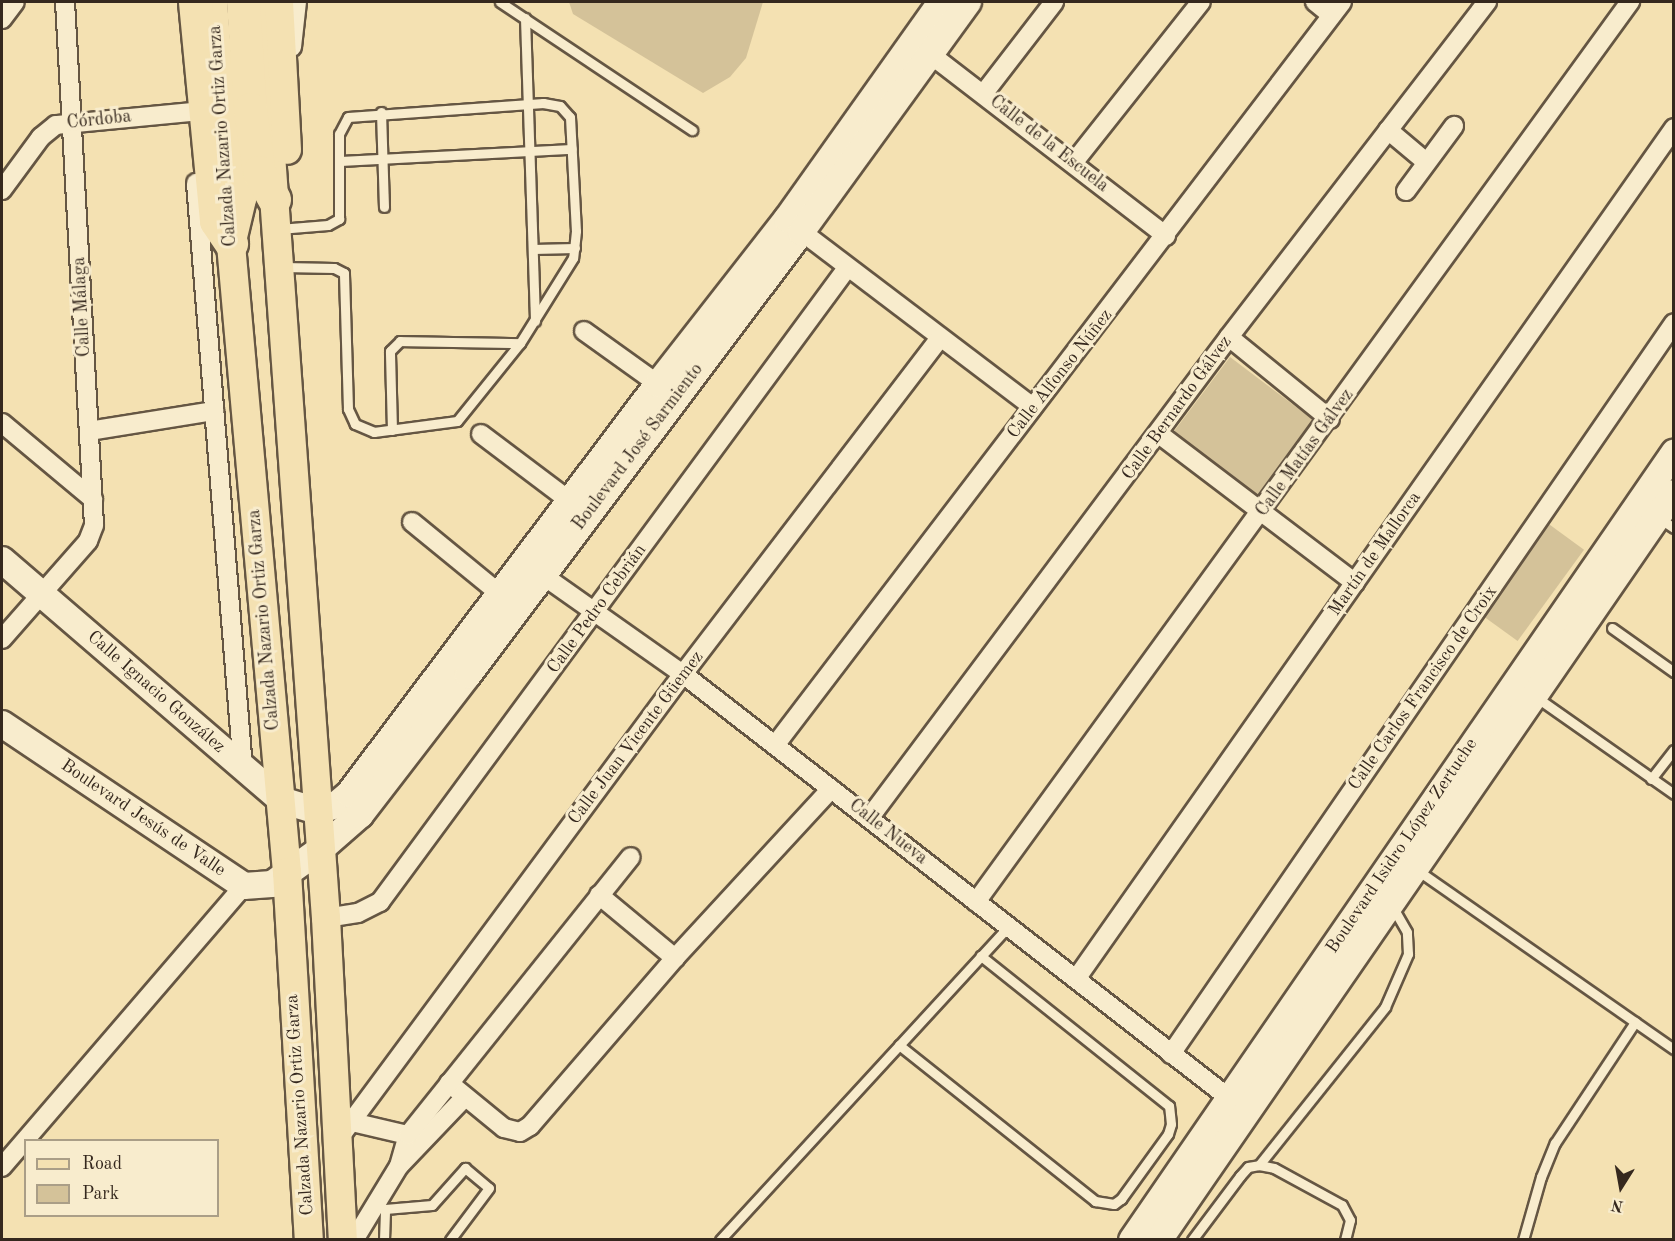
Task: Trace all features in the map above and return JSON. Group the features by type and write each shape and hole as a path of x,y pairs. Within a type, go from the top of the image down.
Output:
{"highway":[{"path":"195,2 216,221 231,243"},
{"path":"243,2 249,109 259,172 274,214"}],"main road":[{"name":"Calzada Nazario Ortiz Garza","path":"213,2 231,243 287,872 309,1239"},
{"path":"229,2 242,200 231,243"},
{"name":"Calzada Nazario Ortiz Garza","path":"260,2 277,267 326,918 345,1131 343,1239"},
{"path":"274,214 287,149 286,84 279,2"}],"street":[{"path":"2,19 15,2"},
{"name":"Calle Málaga","path":"2,639 92,534 93,499 65,2"},
{"path":"182,2 243,768"},
{"path":"286,84 297,2"},
{"name":"Boulevard José Sarmiento","path":"318,811 336,805 349,794 542,574 794,226 941,2"},
{"name":"Boulevard José Sarmiento","path":"287,872 321,849 360,815 459,668 500,594 658,384 794,226 930,54 968,2"},
{"path":"984,93 1054,2"},
{"path":"1074,162 1201,2"},
{"path":"1316,2 1336,8"},
{"name":"Calle Bernardo Gálvez","path":"870,817 1159,434 1229,337 1487,2"},
{"name":"Calle Matías Gálvez","path":"976,902 1261,514 1630,2"},
{"name":"Calle Alfonso Núñez","path":"776,744 1166,236 1336,8"},
{"name":"Calle de la Escuela","path":"930,54 1074,162 1166,236"},
{"name":"Córdoba","path":"2,190 41,137 56,125 71,121 191,112"},
{"path":"1406,191 1454,126"},
{"name":"Martín de Mallorca","path":"1076,979 1674,128"},
{"path":"1388,130 1426,162"},
{"path":"794,226 939,339 1033,407"},
{"name":"Calle Pedro Cebrián","path":"326,918 358,913 380,902 847,268"},
{"name":"Calle Carlos Francisco de Croix","path":"1171,1054 1674,323"},
{"path":"584,331 658,384"},
{"path":"1229,337 1330,419"},
{"name":"Calle Juan Vicente Güemez","path":"345,1131 683,674 939,339"},
{"path":"89,431 214,411"},
{"path":"2,423 93,499"},
{"path":"480,434 570,501"},
{"path":"1159,434 1261,514 1355,583"},
{"name":"Boulevard Isidro López Zertuche","path":"1656,516 1674,453"},
{"name":"Boulevard Isidro López Zertuche","path":"1132,1239 1177,1227 1381,897 1523,689 1674,493"},
{"path":"412,522 500,594"},
{"name":"Calle Ignacio González","path":"2,560 281,800 318,811"},
{"name":"Calle Nueva","path":"542,574 683,674 776,744 1229,1098"},
{"path":"233,644 265,640"},
{"name":"Boulevard Isidro López Zertuche","path":"1177,1227 1229,1098 1381,897 1414,868 1523,689"},
{"name":"Boulevard Jesús de Valle","path":"2,724 244,886 264,887 287,872"},
{"path":"449,1083 510,1131 530,1126 675,958 831,789"},
{"path":"354,1239 380,1207 399,1166 449,1083 631,857"},
{"path":"26,1139 244,886"},
{"path":"599,895 675,958"},
{"path":"345,1131 415,1141 465,1097"},
{"path":"2,1167 24,1141"}],"lane":[{"path":"500,2 692,130"},
{"path":"525,18 526,104 535,321"},
{"path":"274,214 328,225 339,219 339,134 348,117 381,112 526,104 560,106 568,111 572,149 575,248 535,321 520,343 457,421 392,430 362,429 348,409 344,273 334,268 277,267"},
{"path":"381,112 384,207"},
{"path":"340,161 572,149"},
{"path":"533,249 575,248"},
{"path":"392,430 390,351 400,341 520,343"},
{"path":"1612,628 1674,672"},
{"path":"1523,689 1674,794"},
{"path":"1652,779 1674,750"},
{"path":"1414,868 1674,1049"},
{"path":"1259,1165 1283,1130 1353,1051 1385,1007 1400,977 1409,943 1381,897"},
{"path":"720,1239 1009,927"},
{"path":"899,1045 1090,1197 1104,1205 1121,1199 1168,1134 1171,1124 1169,1106 981,956"},
{"path":"1524,1239 1541,1177 1555,1143 1635,1022"},
{"path":"1177,1227 1248,1167 1259,1165 1274,1168 1342,1205 1350,1220 1345,1239"},
{"path":"384,1239 380,1207 432,1205 465,1168 489,1188 450,1239"}],"green space":[{"path":"569,2 763,2 746,58 730,77 703,93 573,14"},
{"path":"1230,357 1316,422 1254,505 1167,440"},
{"path":"1546,522 1584,550 1518,641 1480,613"}]}
